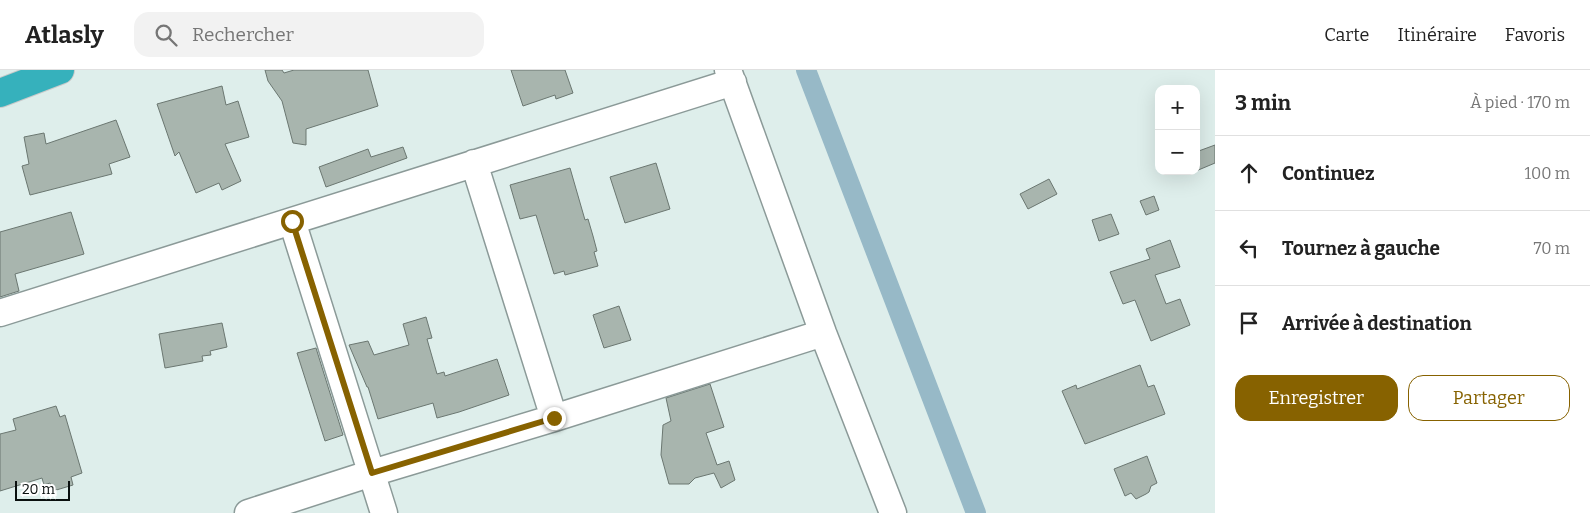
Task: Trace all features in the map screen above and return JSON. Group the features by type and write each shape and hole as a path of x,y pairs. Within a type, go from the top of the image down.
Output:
{"highway":[{"path":"0,93 60,70"}],"street":[{"path":"0,313 474,164 730,76 823,333 893,513"},
{"path":"474,164 554,418"},
{"path":"292,221 384,513"},
{"path":"248,513 823,333"}],"building":[{"path":"265,70 282,70 284,73 294,70 368,70 378,106 306,129 306,145 293,143 282,101 268,81"},
{"path":"511,70 565,70 573,93 556,99 555,95 523,106"},
{"path":"222,86 226,105 238,101 249,137 225,144 241,181 222,190 219,183 196,193 179,152 175,156 157,104"},
{"path":"116,120 130,157 109,164 112,174 30,195 22,166 29,164 24,137 44,133 46,144"},
{"path":"1215,145 1215,163 1200,169 1200,151"},
{"path":"403,147 407,158 326,187 319,167 368,149 371,157"},
{"path":"656,163 670,209 625,223 610,177"},
{"path":"570,168 585,220 588,219 593,236 597,251 594,252 598,266 565,275 564,271 554,274 536,215 520,219 510,185"},
{"path":"1049,179 1057,194 1028,209 1020,194"},
{"path":"1154,196 1159,210 1146,215 1140,201"},
{"path":"71,212 84,254 15,274 19,291 0,297 0,232"},
{"path":"1111,214 1119,234 1099,241 1092,220"},
{"path":"1170,240 1180,267 1155,275 1166,304 1180,299 1190,325 1151,341 1135,300 1123,304 1110,272 1150,259 1146,249"},
{"path":"619,306 631,340 604,348 593,315"},
{"path":"426,317 432,338 427,339 437,374 444,372 445,376 497,359 509,395 437,418 433,403 378,419 368,387 349,345 368,341 374,355 409,345 403,324"},
{"path":"222,323 227,347 210,351 211,355 202,356 203,361 165,368 159,334"},
{"path":"316,348 343,435 325,441 297,353"},
{"path":"1140,365 1148,387 1154,385 1165,414 1085,444 1062,391 1076,385 1077,389"},
{"path":"710,384 724,427 706,433 717,465 729,461 735,480 721,488 714,473 695,478 689,484 669,484 661,455 663,425 671,421 666,398"},
{"path":"56,406 60,417 65,415 82,473 71,477 73,485 53,491 50,483 44,485 42,478 0,491 0,434 16,430 13,419"},
{"path":"1147,456 1157,483 1151,486 1149,492 1136,499 1131,493 1125,496 1114,469"}],"waterway":[{"path":"806,70 976,513"}],"route":[{"path":"292,221 372,473 554,418"}]}
